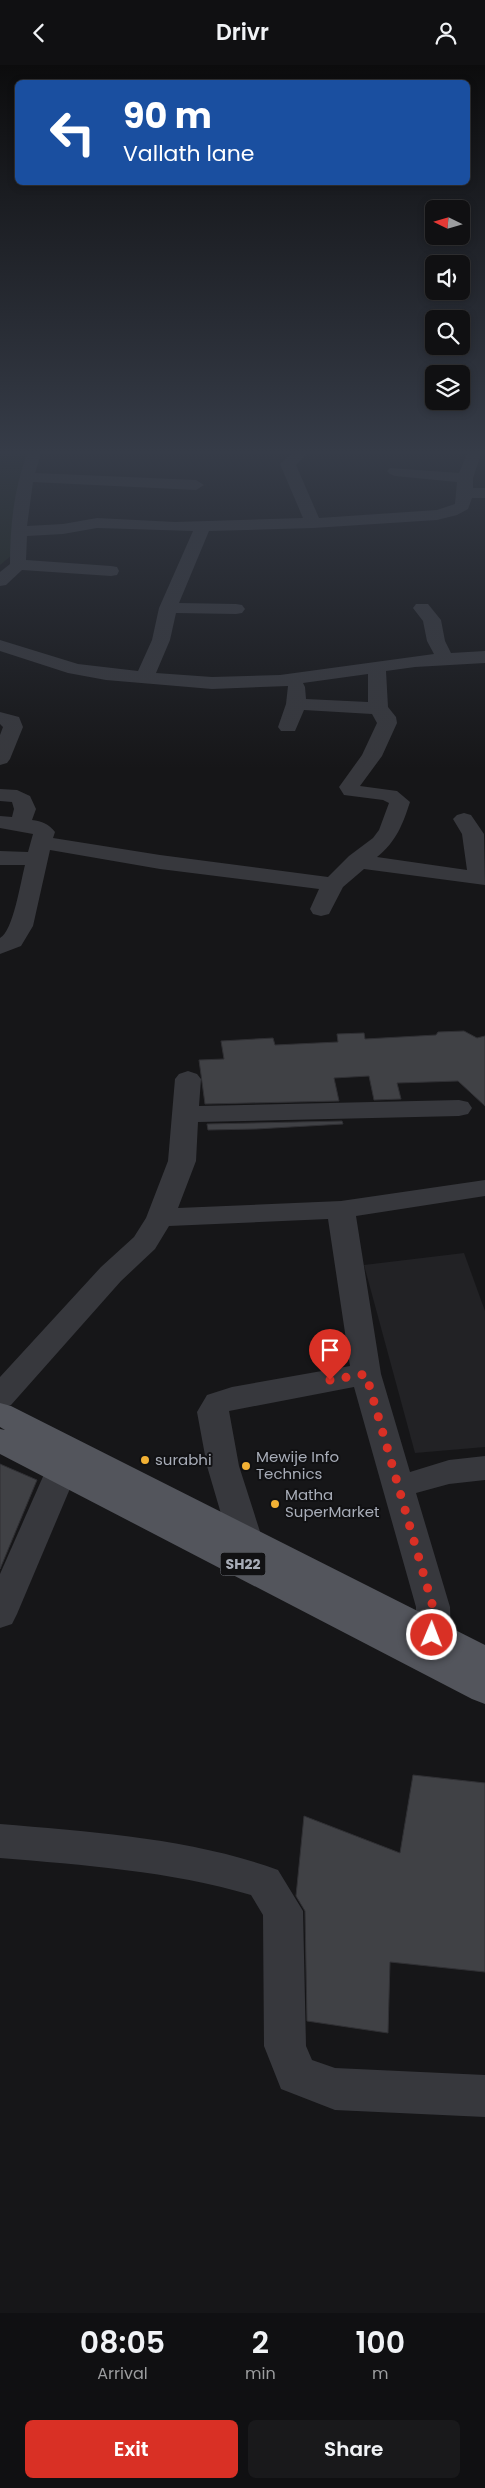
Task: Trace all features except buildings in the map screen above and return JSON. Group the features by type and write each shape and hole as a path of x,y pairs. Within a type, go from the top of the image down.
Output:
{"main road":[{"name":"SH22","path":"0,1414 246,1541 485,1661"},
{"name":"SH22","path":"0,1440 485,1689"}],"street":[{"path":"18,559 18,565"},
{"path":"144,678 161,640 168,608 189,559"},
{"path":"0,581 18,565 111,571"},
{"path":"168,608 236,609"},
{"path":"422,608 432,620 436,641 445,659"},
{"path":"0,645 75,669 144,678 212,683 297,678 445,659 485,657"},
{"path":"321,909 333,883 381,843 390,830 400,802 396,797 358,793 351,791 349,787 372,756 387,723 386,717 378,708 376,667"},
{"path":"288,727 296,704 297,678"},
{"path":"296,704 378,708"},
{"path":"0,718 12,721 13,727 0,759"},
{"path":"0,795 17,796 23,800 25,809 10,823"},
{"path":"358,861 482,878 473,834 464,819"},
{"path":"0,947 13,941 21,926 44,832 38,827 10,823"},
{"path":"0,858 39,850 160,862 333,883"},
{"path":"0,1397 111,1274 145,1243 160,1218 182,1161 188,1079"},
{"path":"185,1115 459,1109"},
{"path":"160,1218 341,1210 485,1188"},
{"path":"341,1210 366,1374 433,1607 432,1635"},
{"path":"246,1541 224,1466 213,1412 218,1403 232,1397 366,1374"},
{"path":"398,1487 449,1472 485,1468"},
{"path":"0,1614 61,1472"},
{"path":"0,1841 93,1849 221,1869 264,1882 283,1911 285,2046 296,2075 335,2089 485,2096"}],"shaded area":[{"path":"0,559 7,559 0,565"},
{"path":"464,1253 485,1311 485,1447 415,1453 364,1265"}],"place":[{"name":"surabhi","path":"145,1460"},
{"name":"Mewije Info Technics","path":"246,1466"},
{"name":"Matha SuperMarket","path":"275,1504"}],"route":[{"path":"330,1380 366,1374 433,1607 432,1635"}]}
